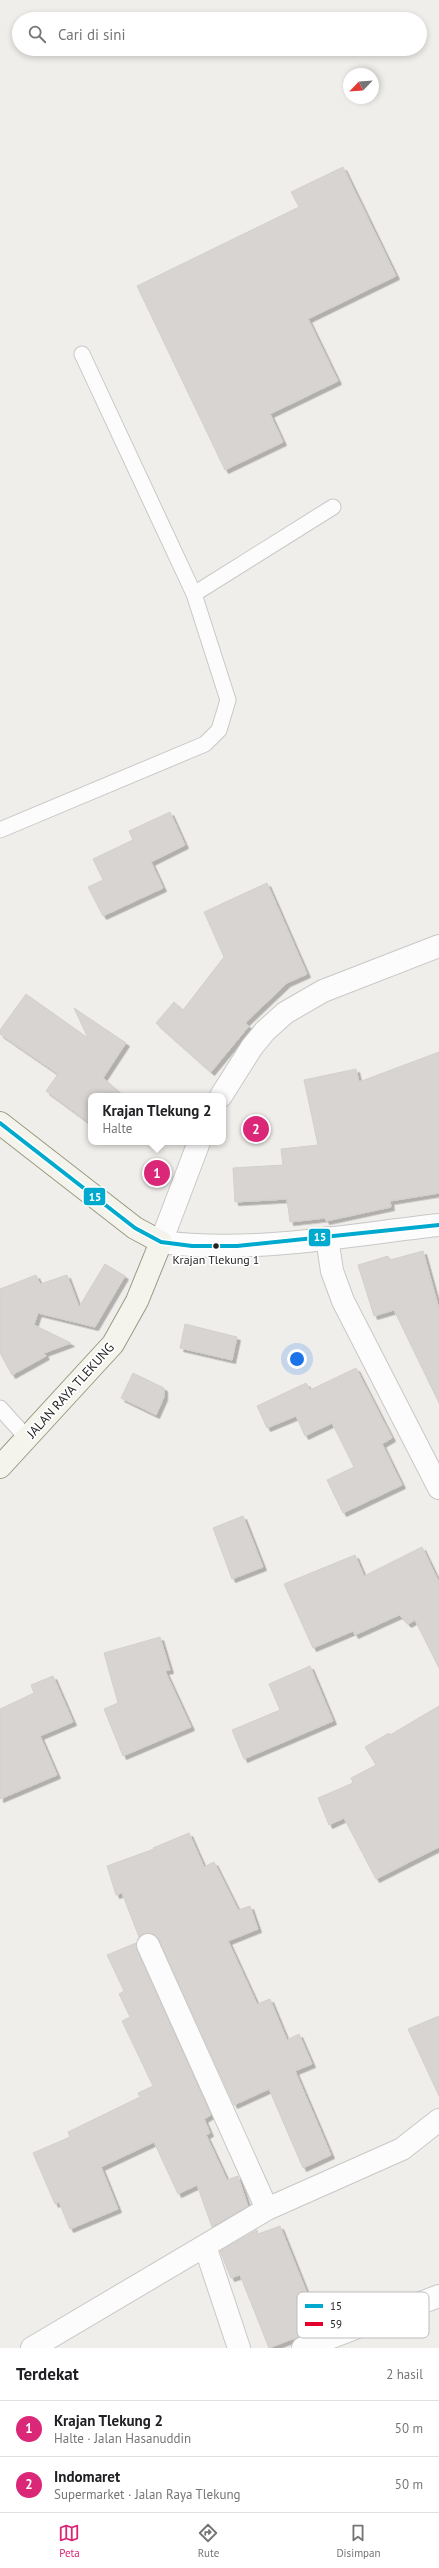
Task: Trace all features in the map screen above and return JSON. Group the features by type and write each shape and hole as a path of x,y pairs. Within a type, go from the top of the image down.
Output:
{"main road":[{"path":"0,1123 135,1228 161,1242"},
{"name":"JALAN RAYA TLEKUNG","path":"0,1467 113,1344 137,1301 161,1242"}],"street":[{"path":"223,1093 252,1047 265,1031 291,1008 323,991 439,946"},
{"path":"198,1145 161,1242 192,1246 237,1246 327,1238 439,1225"},
{"path":"327,1238 332,1271 343,1301 439,1488"},
{"path":"148,1946 267,2209"},
{"path":"32,2348 267,2209 402,2149 439,2120"},
{"path":"205,2246 239,2348"},
{"path":"429,2300 439,2296"},
{"path":"303,2348 329,2338"}],"lane":[{"path":"0,830 205,744 219,730 228,700 194,594 82,354"},
{"path":"194,594 333,507"},
{"path":"0,1408 26,1438"}],"building":[{"path":"343,167 396,276 308,319 338,381 270,414 283,442 225,470 137,286 299,207 291,192"},
{"path":"170,812 185,845 151,862 163,888 103,916 88,887 103,880 93,859 133,840 129,831"},
{"path":"267,883 307,974 287,983 245,1023 249,1026 211,1072 156,1023 174,1002 183,1010 224,957 204,912"},
{"path":"26,994 88,1038 74,1008 126,1043 103,1078 120,1093 88,1093 88,1122 46,1091 58,1074 0,1034 0,1030"},
{"path":"439,1052 439,1193 390,1201 391,1207 326,1221 325,1218 290,1222 287,1199 235,1202 233,1168 283,1165 281,1149 318,1145 304,1080 356,1069 359,1082"},
{"path":"423,1251 439,1309 439,1403 394,1310 374,1316 358,1265 388,1256 390,1260"},
{"path":"105,1264 125,1276 95,1327 38,1313 34,1325 71,1343 44,1353 46,1356 12,1375 0,1353 0,1289 36,1275 40,1284 67,1275 79,1307"},
{"path":"185,1324 237,1337 232,1360 180,1348"},
{"path":"356,1368 392,1438 382,1444 402,1485 343,1513 327,1480 354,1467 332,1423 305,1436 296,1416 267,1428 257,1406 306,1383 310,1390"},
{"path":"133,1373 164,1388 164,1397 156,1415 121,1398"},
{"path":"243,1516 263,1567 232,1579 213,1528"},
{"path":"422,1547 439,1582 439,1668 415,1620 408,1624 399,1615 355,1635 353,1631 313,1648 284,1584 355,1555 364,1576"},
{"path":"160,1637 170,1670 165,1671 191,1727 123,1756 104,1709 118,1703 104,1653"},
{"path":"310,1666 333,1721 244,1759 232,1730 280,1710 269,1684"},
{"path":"53,1676 73,1722 40,1736 57,1775 0,1799 0,1709 34,1693 31,1685"},
{"path":"439,1706 439,1847 376,1879 344,1818 329,1825 318,1798 353,1783 351,1778 376,1765 365,1747 389,1733 390,1735"},
{"path":"189,1833 204,1867 214,1862 238,1910 250,1906 258,1929 228,1941 257,2004 270,1999 287,2040 299,2034 312,2064 295,2071 331,2155 303,2168 269,2089 234,2105 159,1940 150,1933 139,1937 122,1893 116,1895 107,1866 154,1849 153,1848"},
{"path":"136,1943 137,1950 211,2115 204,2119 210,2133 206,2135 227,2180 238,2176 248,2206 212,2227 197,2185 178,2194 154,2142 101,2167 118,2209 70,2229 59,2202 55,2204 33,2153 70,2137 68,2132 140,2097 138,2093 153,2086 122,2021 130,2017 119,1994 124,1991 107,1955"},
{"path":"439,2016 439,2096 408,2029"},
{"path":"280,2226 307,2292 297,2292 297,2337 269,2348 240,2275 231,2278 220,2251 257,2230 258,2234"}],"transit line":[{"name":"15","path":"0,1123 135,1228 161,1242 192,1246 237,1246 439,1225"}],"place":[{"name":"Indomaret","path":"256,1129"},
{"name":"Krajan Tlekung 2","path":"157,1173"},
{"name":"Krajan Tlekung 1","path":"216,1246"}]}
